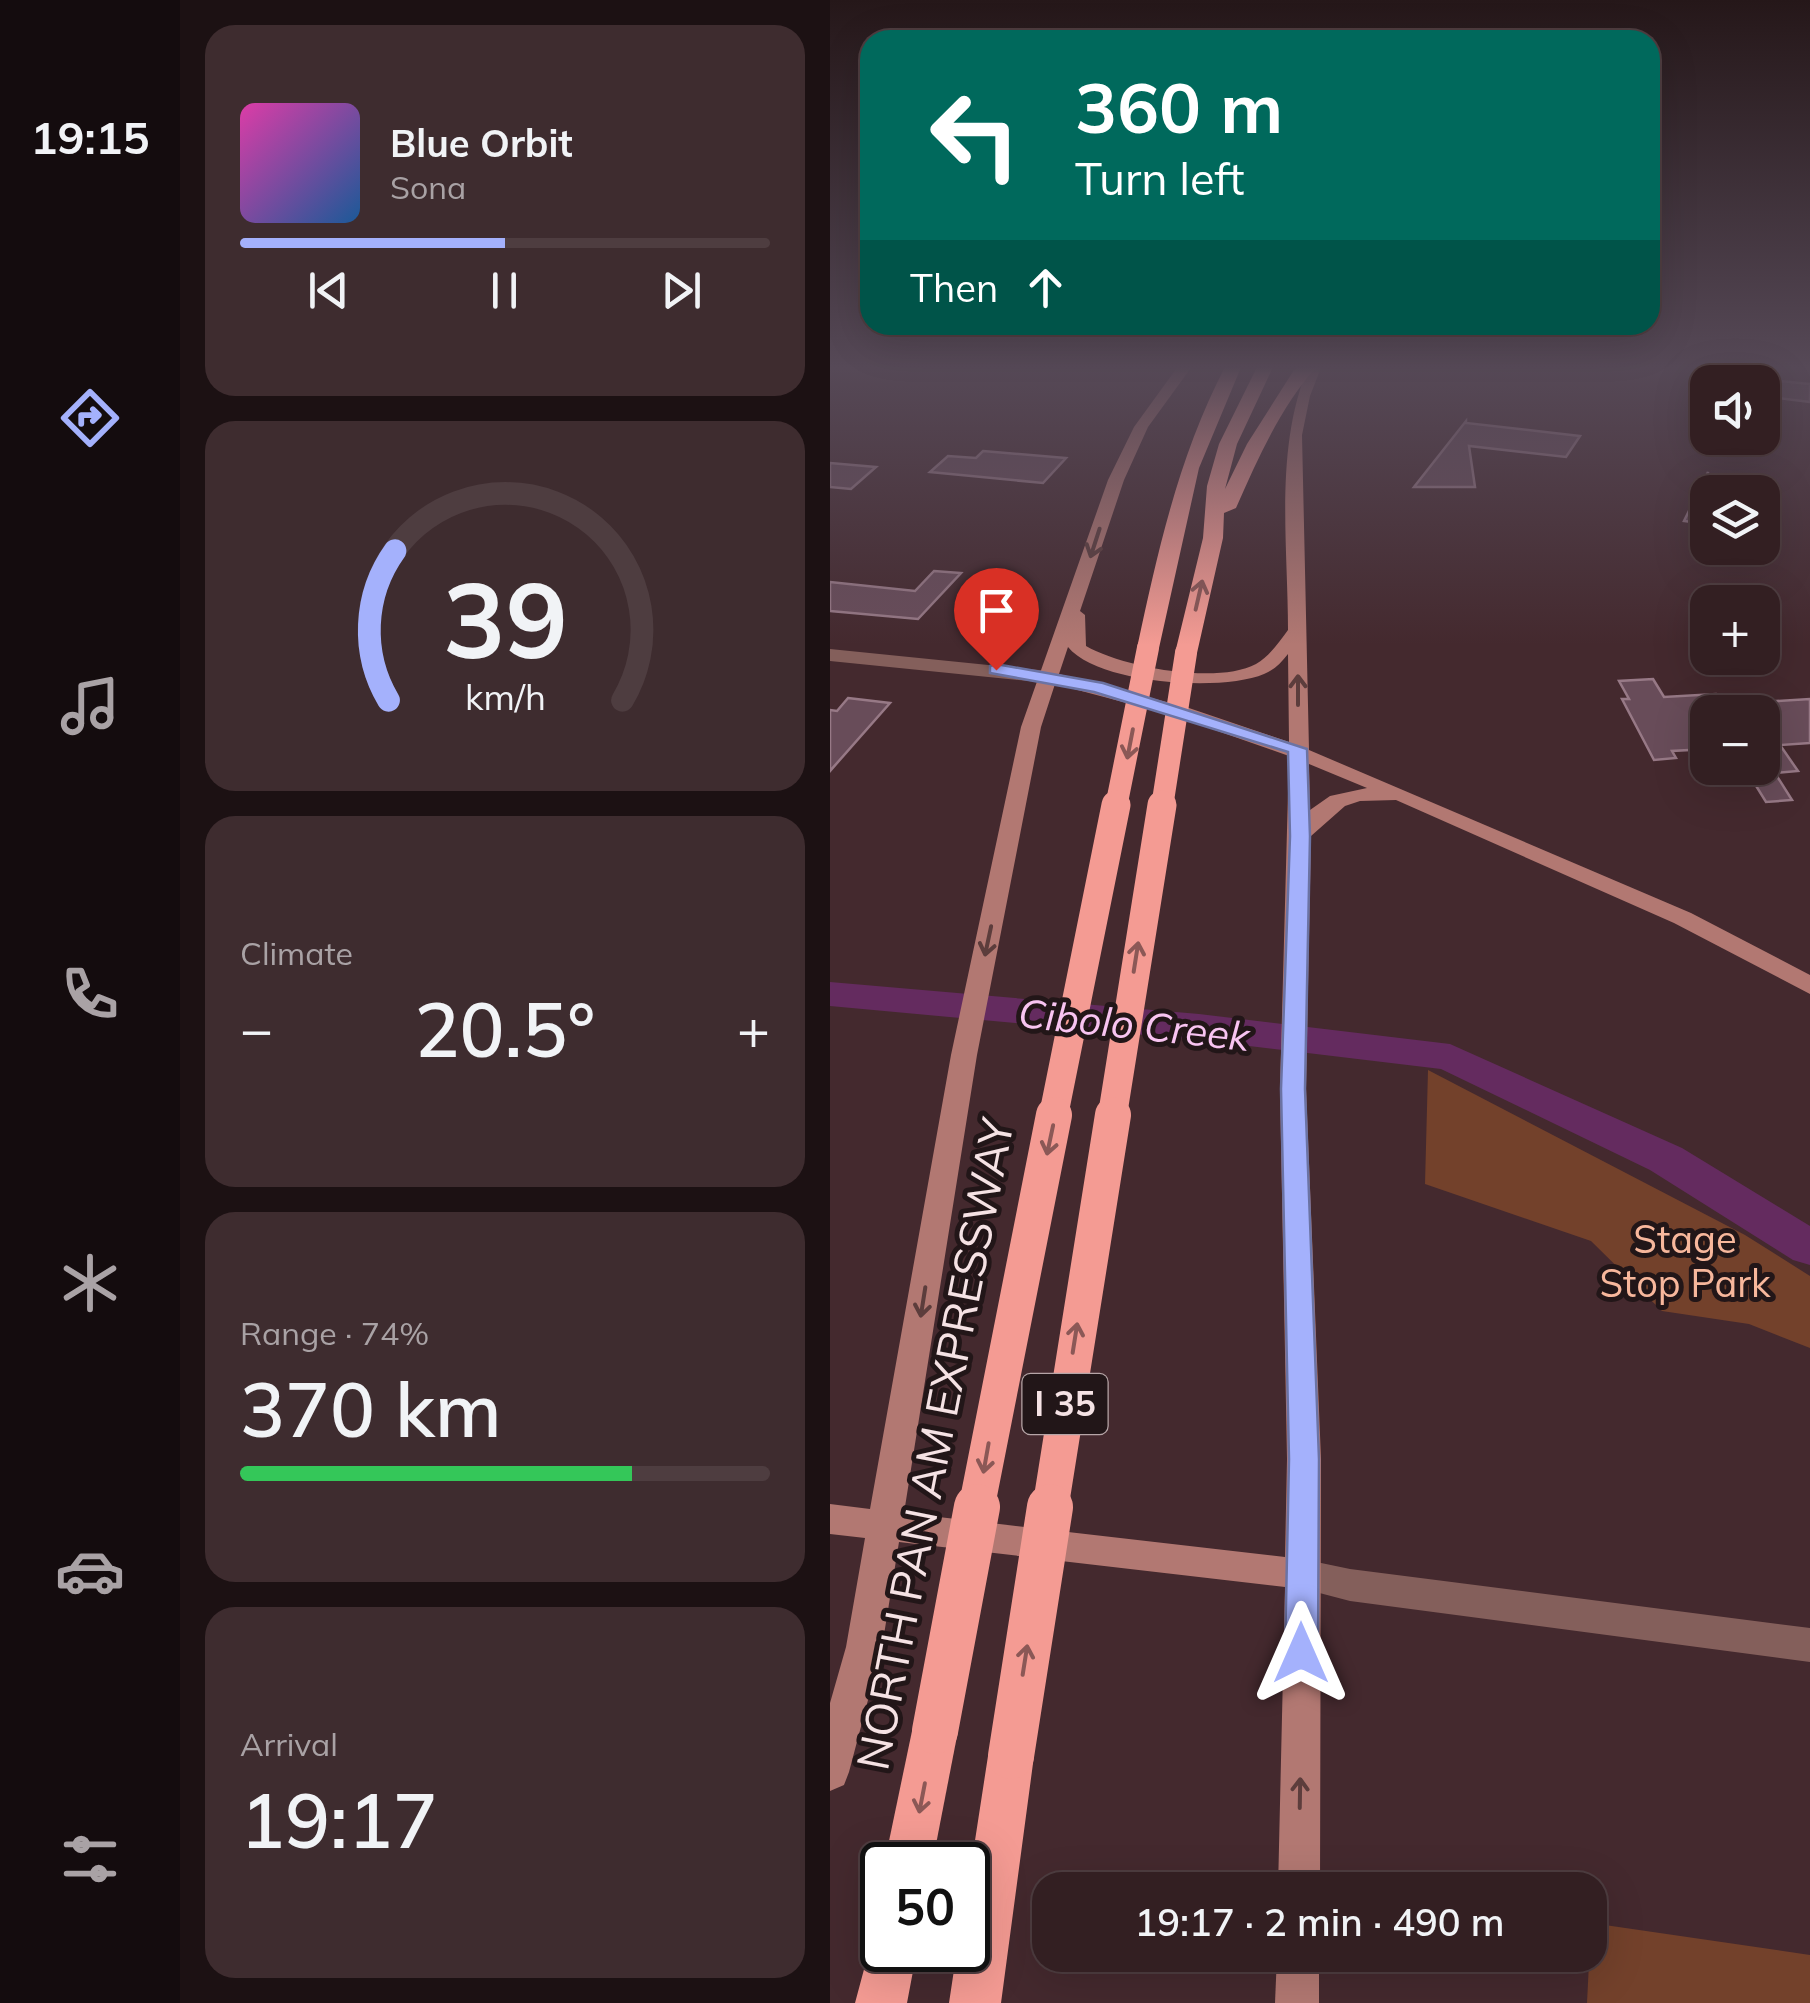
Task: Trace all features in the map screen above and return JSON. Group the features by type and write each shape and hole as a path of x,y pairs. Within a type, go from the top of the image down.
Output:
{"highway":[{"name":"NORTH PAN AM EXPRESSWAY","path":"913,1842 996,1403 1148,648 1191,458"},
{"name":"I 35","path":"975,2003 1120,1053 1186,653 1212,538 1216,486 1224,458"},
{"path":"1212,538 1249,458"},
{"path":"881,2003 887,1972"}],"main road":[{"path":"830,1772 864,1647 964,1055 1031,726 1125,458"},
{"path":"1296,458 1300,836 1293,1089 1304,1459 1298,1872"},
{"path":"1076,600 1077,648 1090,659 1109,665 1242,677 1274,659 1298,630"},
{"path":"1049,677 1164,706 1298,749 1698,926 1783,968 1810,986"},
{"path":"1300,836 1329,802 1350,795 1373,793 1418,802"},
{"path":"830,1519 1302,1574"},
{"path":"1298,1972 1298,2003"}],"street":[{"path":"830,655 1049,677"},
{"path":"1302,1574 1350,1586 1810,1645"}],"green space":[{"name":"Stage Stop Park","path":"1428,1070 1745,1235 1810,1276 1810,1348 1749,1324 1662,1311 1591,1241 1425,1184"},
{"path":"1607,1925 1810,1955 1810,2003 1587,2003 1589,1972 1607,1972"}],"building":[{"path":"945,458 1066,458 1043,483 930,472"},
{"path":"1436,458 1471,458 1475,487 1414,487"},
{"path":"830,463 876,467 851,489 830,487"},
{"path":"934,571 961,573 918,619 830,611 830,582 915,591"},
{"path":"1653,679 1664,697 1690,696 1690,750 1672,751 1676,758 1654,760 1622,699 1629,699 1619,681"},
{"path":"848,698 890,703 830,771 830,710 837,711"},
{"path":"1810,699 1810,743 1780,745 1780,701"},
{"path":"1780,745 1798,771 1780,773"},
{"path":"1780,781 1792,800 1766,802 1756,785 1780,785"}],"waterway":[{"name":"Cibolo Creek","path":"830,994 1199,1027 1450,1057 1666,1159 1810,1248"}],"route":[{"path":"996,670 1097,687 1298,749 1300,836 1293,1089 1304,1459 1301,1653"}]}
